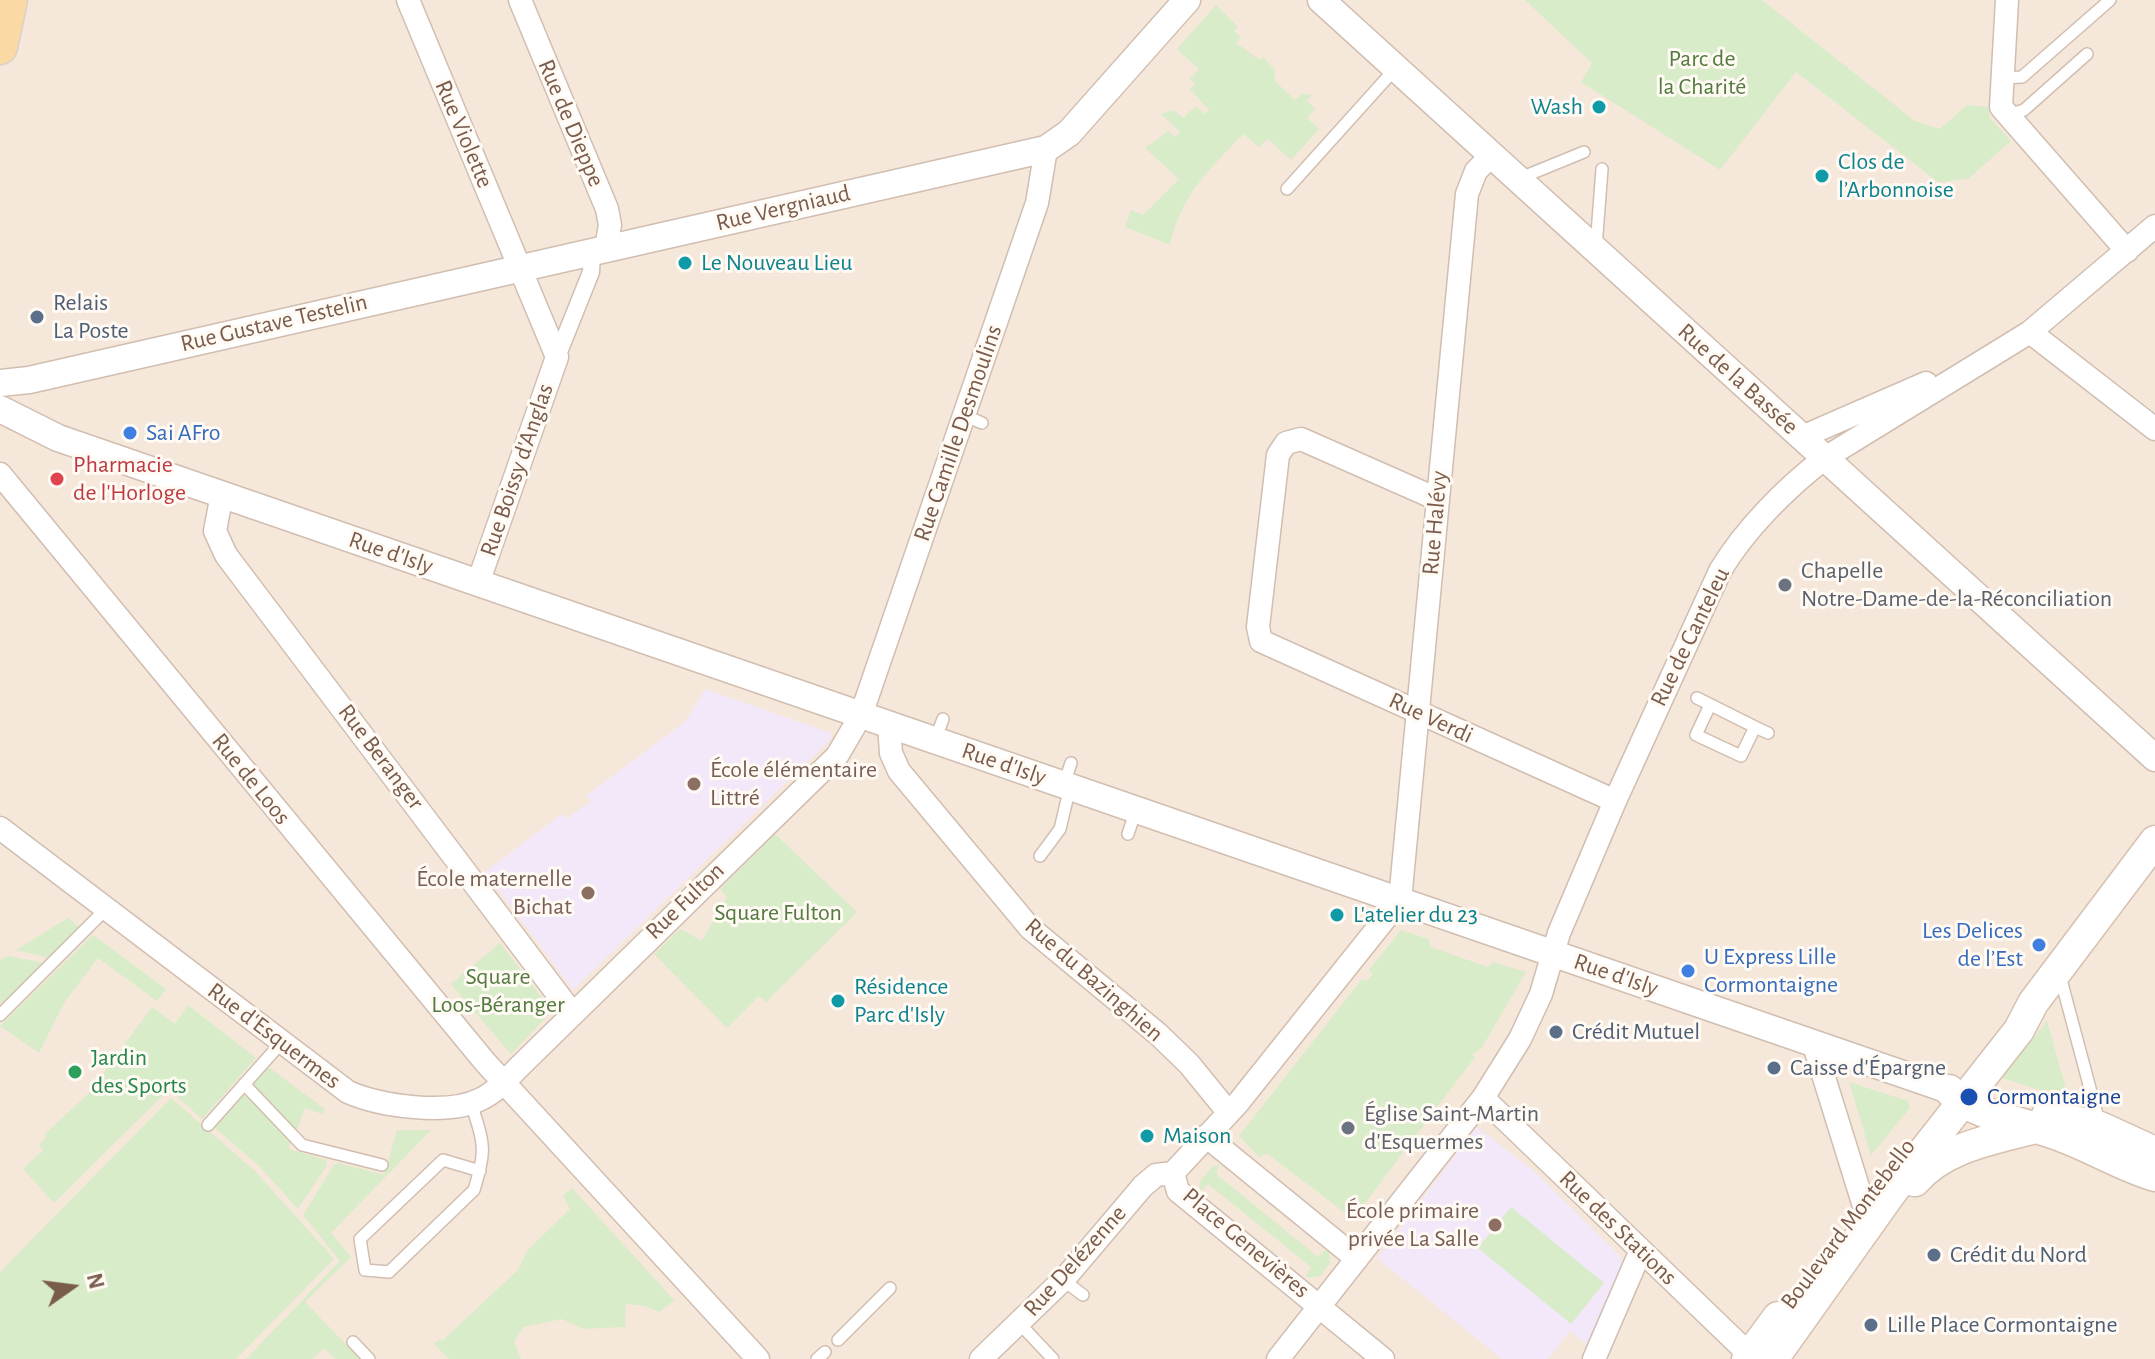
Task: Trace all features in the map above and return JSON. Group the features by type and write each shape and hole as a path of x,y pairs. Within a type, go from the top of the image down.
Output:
{"main road":[{"path":"0,47 10,0"},
{"name":"Boulevard Montebello","path":"1756,1358 1960,1094 2006,1023 2033,1003 2155,841"},
{"path":"1960,1094 2100,1127 2155,1152"},
{"path":"1960,1094 2120,1165 2155,1176"},
{"path":"1866,1216 1932,1163 1954,1152 2039,1127"}],"street":[{"name":"Rue Violette","path":"408,0 519,268"},
{"name":"Rue de Dieppe","path":"520,0 607,209 610,225 599,249"},
{"path":"1046,149 1069,133 1187,0"},
{"name":"Rue de la Bassée","path":"1321,0 2155,758"},
{"path":"2007,0 2001,107 2127,251"},
{"name":"Rue Vergniaud","path":"519,268 1046,149"},
{"name":"Rue Camille Desmoulins","path":"861,715 973,419 1037,203 1046,149"},
{"name":"Rue Halévy","path":"1400,900 1467,194 1476,171 1492,155"},
{"name":"Rue de Canteleu","path":"1483,1098 1520,1039 1541,994 1553,952 1615,801 1675,688 1726,560 1797,481 1825,458 1965,369 2030,332 2155,226"},
{"name":"Rue Boissy d'Anglas","path":"478,583 557,357 599,249"},
{"name":"Rue Boissy d'Anglas","path":"519,268 557,357"},
{"name":"Rue Gustave Testelin","path":"0,383 29,380 519,268"},
{"path":"2030,332 2155,429"},
{"name":"Rue de Canteleu","path":"1802,437 1965,369"},
{"path":"0,409 58,438"},
{"path":"0,431 58,438"},
{"name":"Rue d'Isly","path":"58,438 889,725 939,730 1068,778 1132,822 1400,900 1960,1094"},
{"name":"Rue Verdi","path":"1437,499 1301,439 1286,443 1278,455 1258,635 1267,647 1615,801"},
{"name":"Rue de Loos","path":"0,474 503,1083"},
{"name":"Rue Beranger","path":"222,494 215,531 226,555 572,1013"},
{"name":"Rue Fulton","path":"503,1083 837,756 861,715"},
{"name":"Rue du Bazinghien","path":"889,725 891,753 899,771 1016,912 1040,938 1178,1053 1229,1113"},
{"name":"Rue d'Esquermes","path":"0,828 332,1081 365,1099 413,1106 471,1103 503,1083"},
{"name":"Place Genevières","path":"1400,900 1229,1113 1173,1173 1178,1191 1320,1304 1483,1098"},
{"path":"1813,1042 1866,1216"},
{"path":"503,1083 758,1359"},
{"name":"Rue des Stations","path":"1483,1098 1756,1358"},
{"path":"1206,1136 1357,1259"},
{"name":"Rue Delézenne","path":"981,1359 1063,1280 1143,1186 1156,1175 1173,1173"},
{"path":"1594,1359 1641,1250"},
{"path":"1278,1359 1320,1304 1383,1359"}],"lane":[{"path":"2003,78 2022,77 2110,0"},
{"path":"2008,115 2024,110 2087,54"},
{"path":"1287,189 1396,68"},
{"path":"1518,179 1584,152"},
{"path":"1596,251 1602,169"},
{"path":"1697,698 1768,733"},
{"path":"1710,705 1696,735 1741,756 1755,727"},
{"path":"1040,856 1060,829 1068,778"},
{"path":"0,1015 106,909"},
{"path":"2059,969 2100,1127"},
{"path":"208,1125 281,1043"},
{"path":"244,1084 302,1145 382,1165"},
{"path":"471,1103 486,1150 480,1171 474,1190 389,1272 365,1270 360,1239 443,1160 480,1171"},
{"path":"1063,1280 1083,1295"},
{"path":"838,1340 890,1288"},
{"path":"1019,1323 1053,1359"},
{"path":"353,1342 369,1359"}],"shaded area":[{"path":"0,0 2155,0 2155,1359 0,1359"},
{"path":"705,689 831,733 832,738 573,990 485,872 562,814 566,819 591,801 587,795 686,721"},
{"name":"École primaire privée La Salle","path":"1477,1127 1535,1172 1621,1257 1622,1269 1590,1347 1570,1331 1548,1359 1502,1359 1377,1258"}],"green space":[{"name":"Parc de la Charité","path":"1525,0 1762,0 1915,121 1940,129 1967,105 1990,107 1989,117 2011,141 1968,179 1938,182 1796,72 1720,170 1581,82 1592,63"},
{"path":"1216,5 1238,27 1234,31 1241,37 1236,43 1260,60 1263,57 1276,71 1274,80 1295,100 1302,94 1312,95 1307,101 1315,109 1307,118 1319,129 1291,160 1268,139 1259,147 1243,134 1189,196 1170,245 1125,227 1131,210 1143,215 1179,179 1145,148 1168,131 1175,137 1180,132 1161,114 1174,110 1183,118 1196,106 1205,114 1209,110 1190,89 1195,83 1190,79 1199,69 1177,49"},
{"name":"Square Fulton","path":"775,834 857,912 766,1002 759,996 727,1028 654,954 680,929 702,941 727,897 720,889"},
{"path":"68,918 80,928 49,958 16,950"},
{"path":"1401,930 1428,939 1431,947 1488,967 1493,962 1526,972 1481,1049 1472,1054 1475,1057 1360,1210 1352,1214 1344,1212 1266,1153 1260,1158 1239,1136 1362,979 1366,982 1373,974 1369,970"},
{"path":"93,935 166,989 157,1001 98,958 64,1003 39,1053 0,1026"},
{"name":"Square Loos-Béranger","path":"500,943 552,1011 511,1054 451,984"},
{"path":"8,956 45,963 0,1004 0,960"},
{"path":"188,1005 256,1058 202,1119 169,1089 54,1203 23,1169 43,1150 39,1145 46,1138 44,1135 89,1093 152,1007 175,1024"},
{"path":"2047,1021 2066,1089 2069,1099 2002,1078"},
{"path":"268,1067 325,1109 322,1114 305,1108 296,1132 255,1091 254,1083"},
{"path":"1849,1082 1908,1101 1910,1108 1871,1155"},
{"path":"241,1096 249,1096 291,1140 289,1149 326,1160 327,1165 298,1209 259,1166 214,1127"},
{"path":"171,1098 255,1171 334,1259 236,1359 0,1359 0,1272"},
{"path":"397,1130 431,1130 331,1233 351,1257 305,1302 360,1359 336,1359 324,1348 312,1359 246,1359 340,1261 303,1215 334,1165 339,1163 384,1175"},
{"path":"1219,1165 1216,1174 1318,1257 1325,1250 1329,1252 1330,1263 1320,1276 1309,1278 1306,1275 1311,1267 1208,1184 1201,1191 1199,1182 1212,1167"},
{"path":"572,1188 674,1300 660,1312 645,1306 626,1304 625,1327 583,1329 562,1319 524,1327 514,1341 521,1359 449,1359 434,1344 440,1339 442,1341 518,1270 527,1251 570,1209 563,1196"},
{"path":"1511,1207 1604,1283 1571,1324 1478,1248"}],"place":[{"name":"Wash","path":"1599,107"},
{"name":"Clos de l’Arbonnoise","path":"1822,176"},
{"name":"Le Nouveau Lieu","path":"685,263"},
{"name":"Relais La Poste","path":"37,317"},
{"name":"Sai AFro","path":"130,433"},
{"name":"Pharmacie de l'Horloge","path":"57,479"},
{"name":"Chapelle Notre-Dame-de-la-Réconciliation","path":"1785,585"},
{"name":"École élémentaire Littré","path":"694,784"},
{"name":"École maternelle Bichat","path":"588,893"},
{"name":"L'atelier du 23","path":"1337,915"},
{"name":"Les Delices de l’Est","path":"2039,945"},
{"name":"U Express Lille Cormontaigne","path":"1688,971"},
{"name":"Résidence Parc d'Isly","path":"838,1001"},
{"name":"Crédit Mutuel","path":"1556,1032"},
{"name":"Caisse d'Épargne","path":"1774,1068"},
{"name":"Jardin des Sports","path":"75,1072"},
{"name":"Cormontaigne","path":"1969,1097"},
{"name":"Église Saint-Martin d'Esquermes","path":"1348,1128"},
{"name":"Maison","path":"1147,1136"},
{"name":"École primaire privée La Salle","path":"1495,1225"},
{"name":"Crédit du Nord","path":"1934,1255"},
{"name":"Lille Place Cormontaigne","path":"1871,1325"}]}
